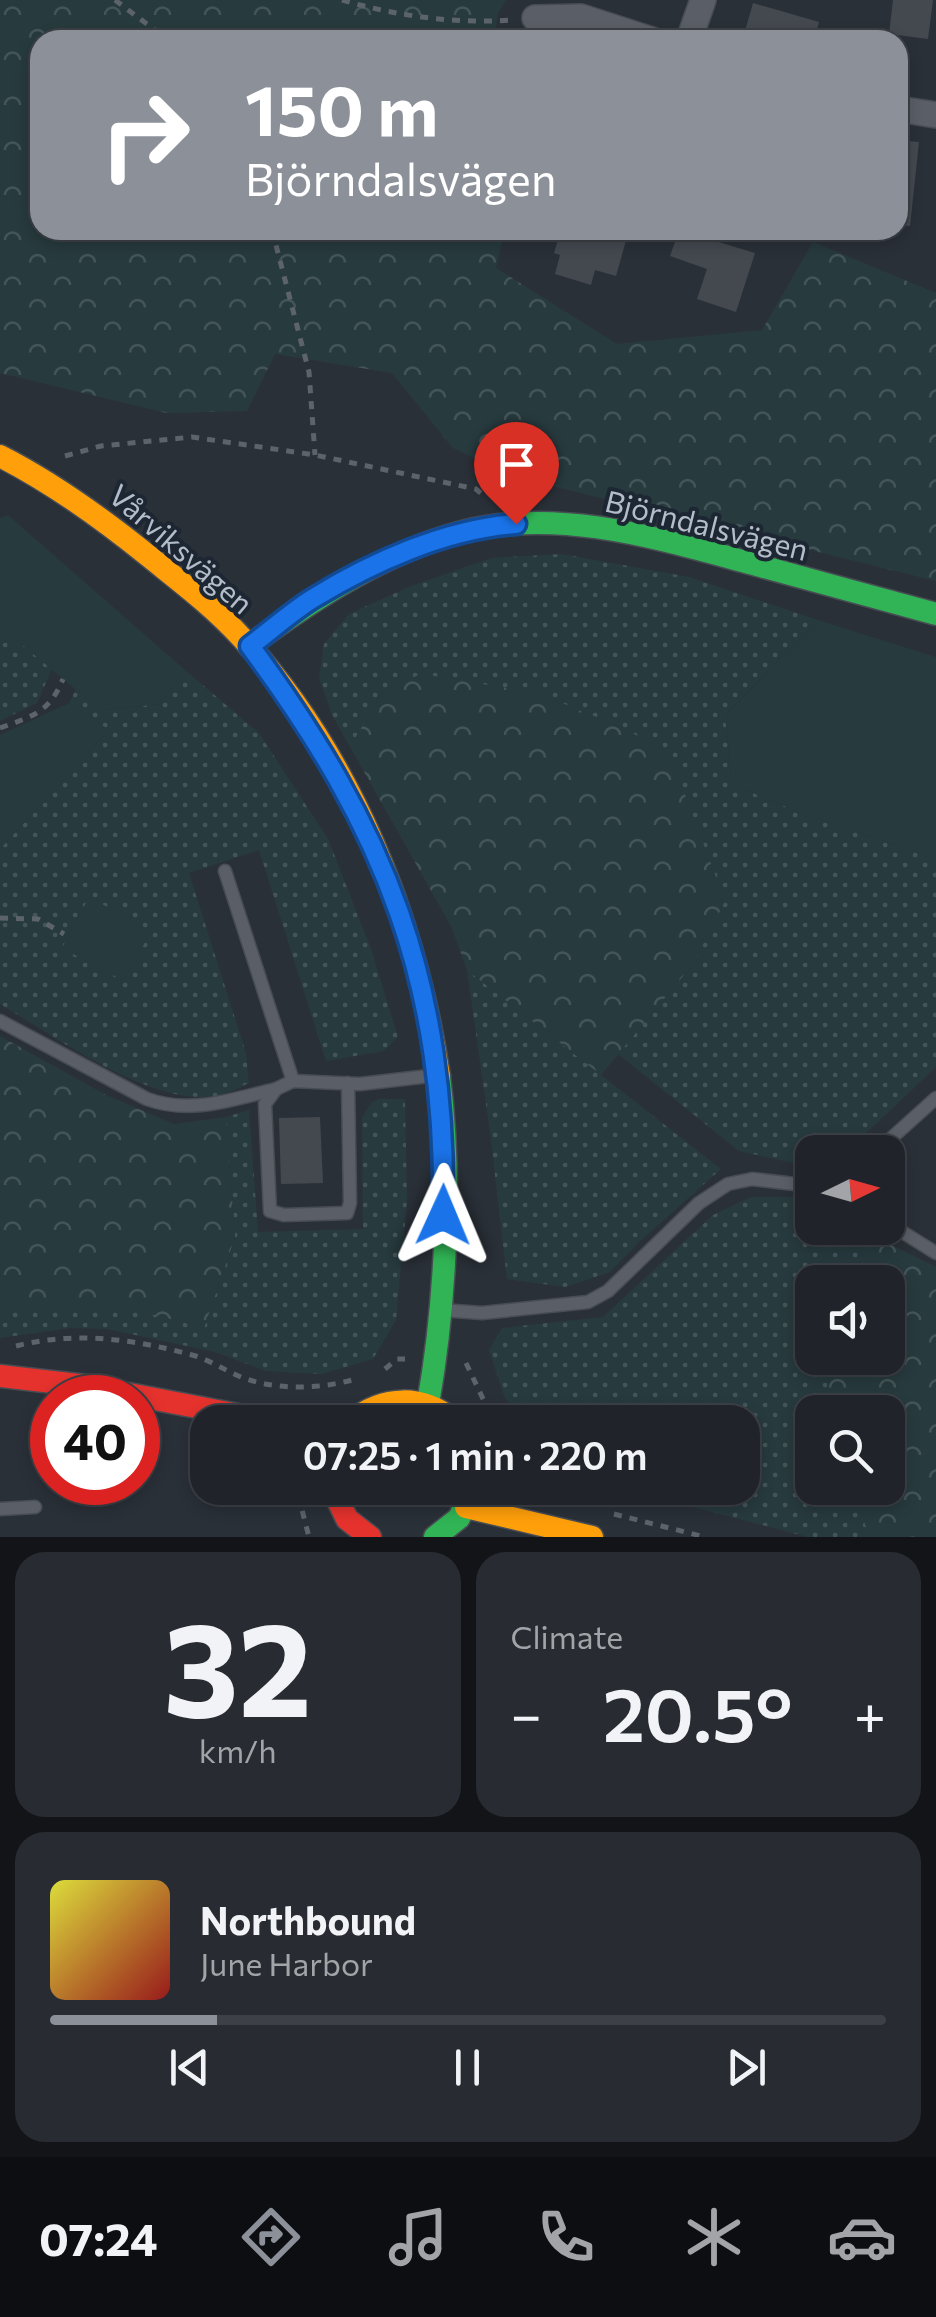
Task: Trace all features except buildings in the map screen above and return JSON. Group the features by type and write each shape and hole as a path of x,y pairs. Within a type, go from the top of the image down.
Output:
{"street":[{"path":"693,30 703,0"},
{"path":"535,18 581,17 621,30"},
{"path":"908,111 936,115"},
{"name":"Vårviksvägen","path":"0,456 88,506 250,646 337,775 373,844 404,921 427,1002 439,1075 444,1158 440,1310 428,1404"},
{"name":"Björndalsvägen","path":"250,646 312,599 392,558 448,537 496,526 537,523 602,526 936,614"},
{"path":"0,1376 88,1386 190,1406"},
{"path":"376,1405 388,1400 428,1404"},
{"path":"336,1505 339,1537"},
{"path":"340,1505 347,1518 370,1537"},
{"path":"434,1537 451,1526 465,1505"},
{"path":"494,1505 592,1537"}],"lane":[{"path":"225,871 293,1081"},
{"path":"0,1021 167,1106 186,1108 216,1103 276,1089 293,1081 348,1083 439,1075"},
{"path":"276,1089 266,1104 270,1212 346,1213 350,1203 348,1083"},
{"path":"895,1135 936,1098"},
{"path":"440,1310 482,1313 588,1302 608,1291 699,1203 728,1184 752,1179 795,1184"},
{"path":"905,1235 936,1254"},
{"path":"0,1509 35,1507"}],"path":[{"path":"115,0 155,30"},
{"path":"342,0 369,8 469,23 535,18"},
{"path":"275,240 310,372 315,455"},
{"path":"50,460 100,446 192,436 315,455 476,489 492,503 496,526"},
{"path":"0,728 27,718 54,701 64,679"},
{"path":"0,918 38,919 64,934"},
{"path":"4,1349 48,1338 82,1336 191,1354 242,1378 286,1386"},
{"path":"297,1505 309,1537"},
{"path":"600,1510 705,1537"}],"green space":[{"path":"0,0 506,0 498,13 495,30 30,30 30,240 503,240 496,268 617,344 762,330 813,242 936,293 936,581 512,476 453,448 392,373 275,354 247,411 167,413 0,373"},
{"path":"8,515 185,670 160,704 100,710 0,626 0,518"},
{"path":"562,554 689,577 818,620 725,715 732,784 801,813 936,858 936,1067 864,1135 795,1135 795,1163 739,1151 618,1054 693,964 695,824 668,752 618,726 537,693 383,691 350,747 332,715 319,678 324,644 349,614 411,586 492,558"},
{"path":"818,620 936,657 936,858 801,813 732,784 725,715"},
{"path":"0,626 52,669 37,703 0,721"},
{"path":"185,670 259,733 328,839 370,946 398,1037 384,1051 326,1061 259,850 189,873 246,1053 249,1083 220,1095 194,1097 166,1092 106,1067 0,1004 0,849 108,731 69,703 76,689 100,710 160,704"},
{"path":"421,674 537,693 669,752 725,901 693,964 601,1075 467,970 451,926 350,747 383,691"},
{"path":"69,703 109,730 0,849 0,735"},
{"path":"89,897 151,931 124,981 62,948"},
{"path":"467,970 721,1169 610,1272 565,1287 507,1279"},
{"path":"0,1036 106,1095 174,1124 226,1117 235,1237 204,1328 129,1308 52,1311 0,1307"},
{"path":"379,1099 405,1099 407,1201 396,1320 373,1359 322,1374 266,1371 215,1352 107,1329 70,1328 0,1338 0,1307 52,1311 129,1308 204,1328 235,1237 226,1117 249,1110 258,1232 363,1229 362,1118 371,1103"},
{"path":"751,1197 795,1197 795,1245 868,1245 857,1265 795,1265 795,1375 829,1375 827,1395 795,1395 795,1505 860,1505 869,1537 808,1537 685,1505 760,1505 760,1405 510,1405 505,1398 489,1350 502,1328 603,1317 713,1215"},
{"path":"868,1245 891,1245 936,1267 936,1537 869,1537 860,1505 905,1505 905,1395 826,1392 829,1375 905,1375 905,1265 857,1265"}],"traffic: fast":[{"path":"249,646 325,594 405,552 462,532 535,523 646,536 936,614"},
{"path":"428,1404 445,1240 445,1157 439,1076"},
{"path":"435,1537 459,1518 465,1505"}],"traffic: slow":[{"path":"0,456 78,503 210,606 281,685 316,734 373,842 395,899 414,958 439,1076"},
{"path":"383,1405 403,1401 425,1405"},
{"path":"466,1507 592,1537"}],"traffic: jam":[{"path":"0,1376 87,1386 190,1406"},
{"path":"340,1505 347,1519 370,1537"}],"route":[{"path":"443,1215 439,1075 427,1002 404,921 346,790 250,646 312,599 392,558 448,537 516,524"}]}
